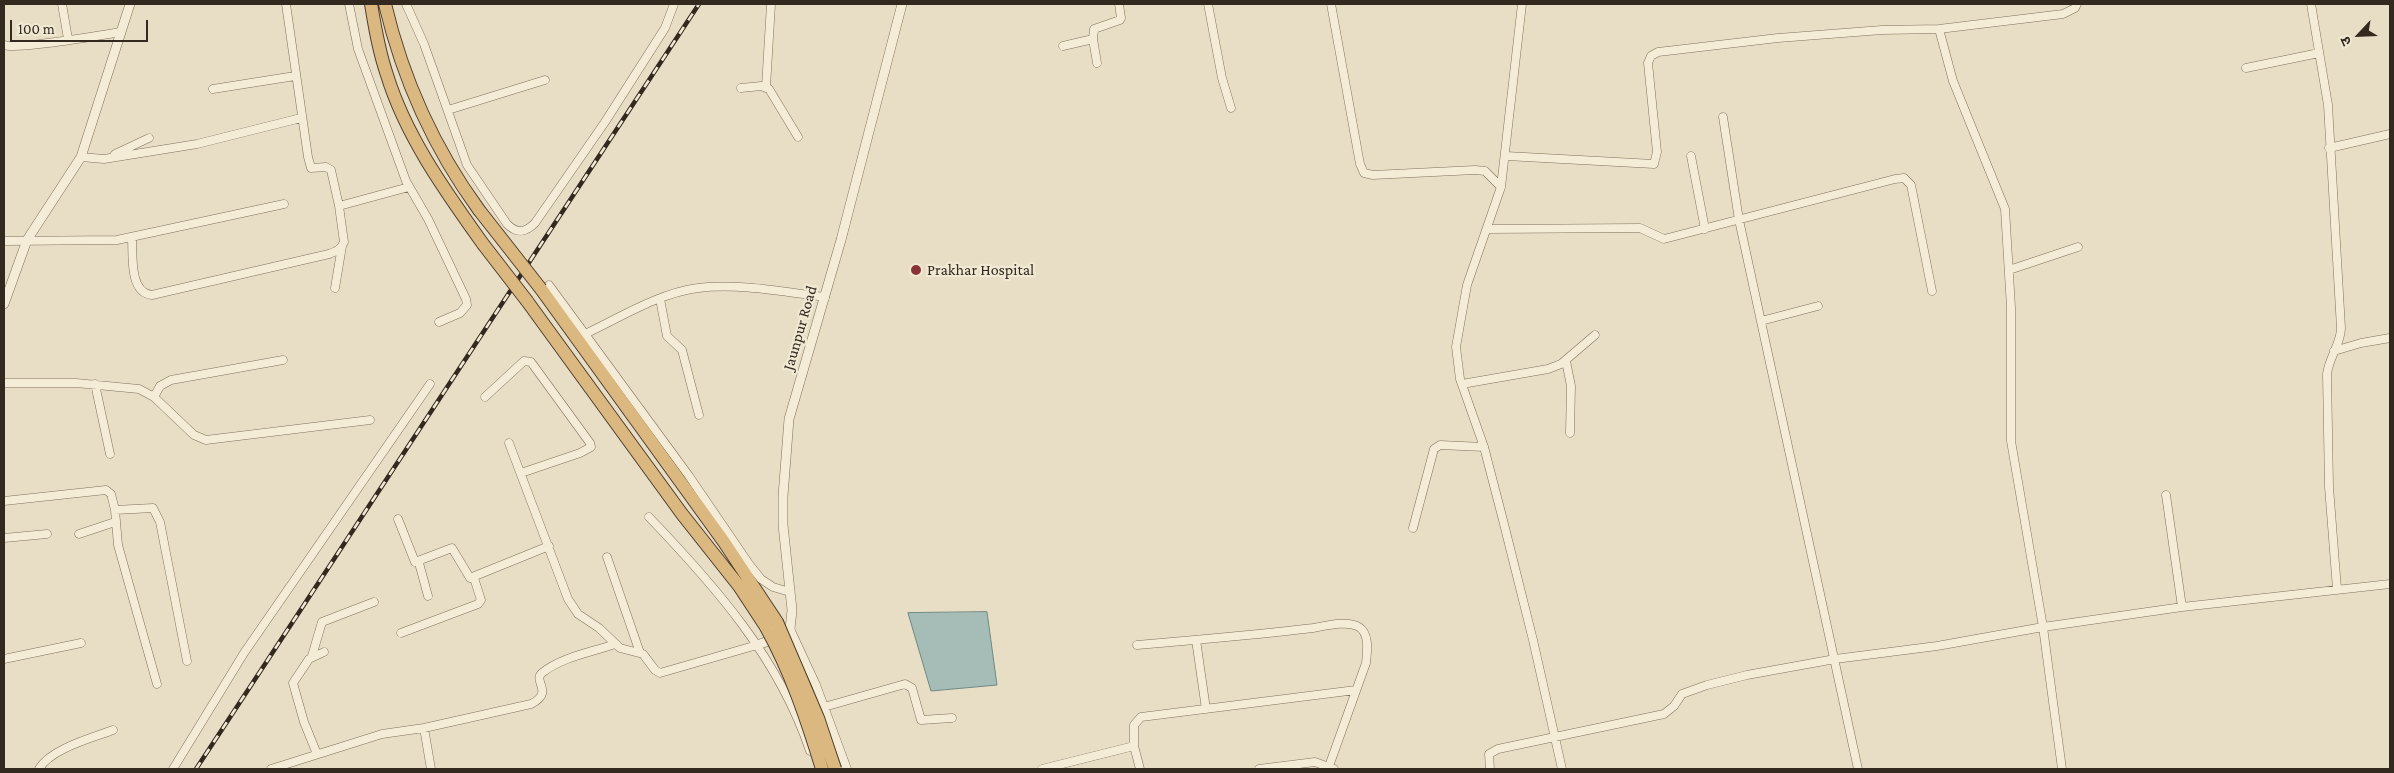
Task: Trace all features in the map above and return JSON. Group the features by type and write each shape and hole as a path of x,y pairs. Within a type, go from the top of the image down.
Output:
{"highway":[{"path":"371,4 387,76 404,117 447,194 527,300 682,514 771,624 822,769"},
{"path":"385,4 395,46 425,124 444,160 479,210 545,287 718,534 771,624 818,718 835,769"}],"street":[{"path":"62,4 68,40"},
{"path":"4,304 27,240 81,157 130,4"},
{"path":"286,4 301,118 311,168 326,167 331,170 340,206 344,242 335,288"},
{"path":"349,4 358,49 388,135 409,187 428,219 464,293 467,305 460,313 439,322"},
{"path":"406,4 424,44 467,165 507,224 513,230 524,231 535,223 605,122 665,28 674,4"},
{"path":"771,4 766,87 798,136"},
{"name":"Jaunpur Road","path":"790,628 792,619 783,525 783,496 789,419 824,298 902,4"},
{"path":"1098,63 1093,39 1094,29 1122,18 1119,4"},
{"path":"1208,4 1222,78 1231,108"},
{"path":"1331,4 1360,164 1364,173 1373,176 1485,171 1501,187"},
{"path":"1522,4 1501,187 1467,286 1456,347 1462,384 1484,447 1533,640 1562,769"},
{"path":"1506,156 1654,164 1657,152 1647,74 1651,56 1658,52 1778,38 1882,30 1939,29 2063,14 2075,8 2077,4"},
{"path":"2312,4 2328,105 2329,148 2341,328 2341,337 2334,351 2327,374 2326,420 2336,589"},
{"path":"1939,29 1954,81 2005,208 2009,270 2011,441 2043,627 2062,769"},
{"path":"4,45 68,40 121,32"},
{"path":"1064,46 1093,39"},
{"path":"2246,68 2319,54"},
{"path":"213,89 295,76"},
{"path":"448,110 544,80"},
{"path":"742,88 766,87"},
{"path":"1723,117 1739,220 1858,769"},
{"path":"81,157 104,159 197,144 301,118"},
{"path":"2329,148 2390,134"},
{"path":"104,159 149,138"},
{"path":"1691,156 1705,229"},
{"path":"1487,229 1640,228 1664,239 1904,178 1911,185 1932,291"},
{"path":"340,206 409,187"},
{"path":"4,240 101,242 132,238 284,204"},
{"path":"132,238 136,280 145,295 152,295 329,254 339,250 342,246"},
{"path":"2009,270 2078,247"},
{"path":"585,334 660,299 697,288 723,286 824,298"},
{"path":"545,287 585,334 689,476 761,579 773,587 790,592"},
{"path":"660,299 667,336 682,350 698,414"},
{"path":"1761,321 1818,306"},
{"path":"1462,384 1548,369 1566,361 1595,335"},
{"path":"2334,351 2361,343 2390,338"},
{"path":"154,397 160,386 171,380 283,360"},
{"path":"485,397 524,361 531,362 590,443 590,447 580,453 521,472"},
{"path":"1566,361 1571,386 1570,432"},
{"path":"4,383 95,384 138,389 154,397 194,435 206,440 370,420"},
{"path":"95,384 110,454"},
{"path":"173,769 244,654 430,384"},
{"path":"509,443 573,609 599,628 615,644 647,657 655,670 660,673 757,645 786,634 790,628"},
{"path":"1413,528 1434,449 1440,445 1484,447"},
{"path":"4,501 106,490 111,494 122,561 157,684"},
{"path":"2166,496 2182,607"},
{"path":"115,510 147,507 153,508 157,513 187,661"},
{"path":"649,517 728,604 757,645 786,694 805,735 816,769"},
{"path":"398,519 412,560 419,563 452,548 468,576 474,578 549,546"},
{"path":"79,534 116,522"},
{"path":"4,538 47,534"},
{"path":"607,557 640,653"},
{"path":"419,563 428,596"},
{"path":"401,633 478,604 481,596 474,578"},
{"path":"1490,769 1488,758 1491,751 1664,714 1674,706 1682,694 1707,685 1747,675 1835,659 1937,646 2043,627 2182,607 2390,584"},
{"path":"316,754 304,722 293,683 312,656 322,622 374,602"},
{"path":"1137,645 1334,625 1355,625 1364,631 1367,648 1366,663 1330,769 1315,762 1259,769"},
{"path":"790,628 824,707 847,769"},
{"path":"1196,640 1206,709"},
{"path":"4,659 81,643"},
{"path":"271,769 382,734 424,728 531,704 541,698 540,679 542,673 569,659 615,644"},
{"path":"312,656 324,652"},
{"path":"824,707 905,684 912,688 921,720 952,718"},
{"path":"1140,769 1134,746 1134,725 1141,717 1356,690"},
{"path":"424,728 431,769"},
{"path":"39,769 44,761 55,753 113,730"},
{"path":"1042,769 1134,746"}],"water":[{"path":"987,612 997,685 931,691 908,613"}],"railway":[{"path":"196,769 699,4"}],"place":[{"name":"Prakhar Hospital","path":"916,270"}]}
